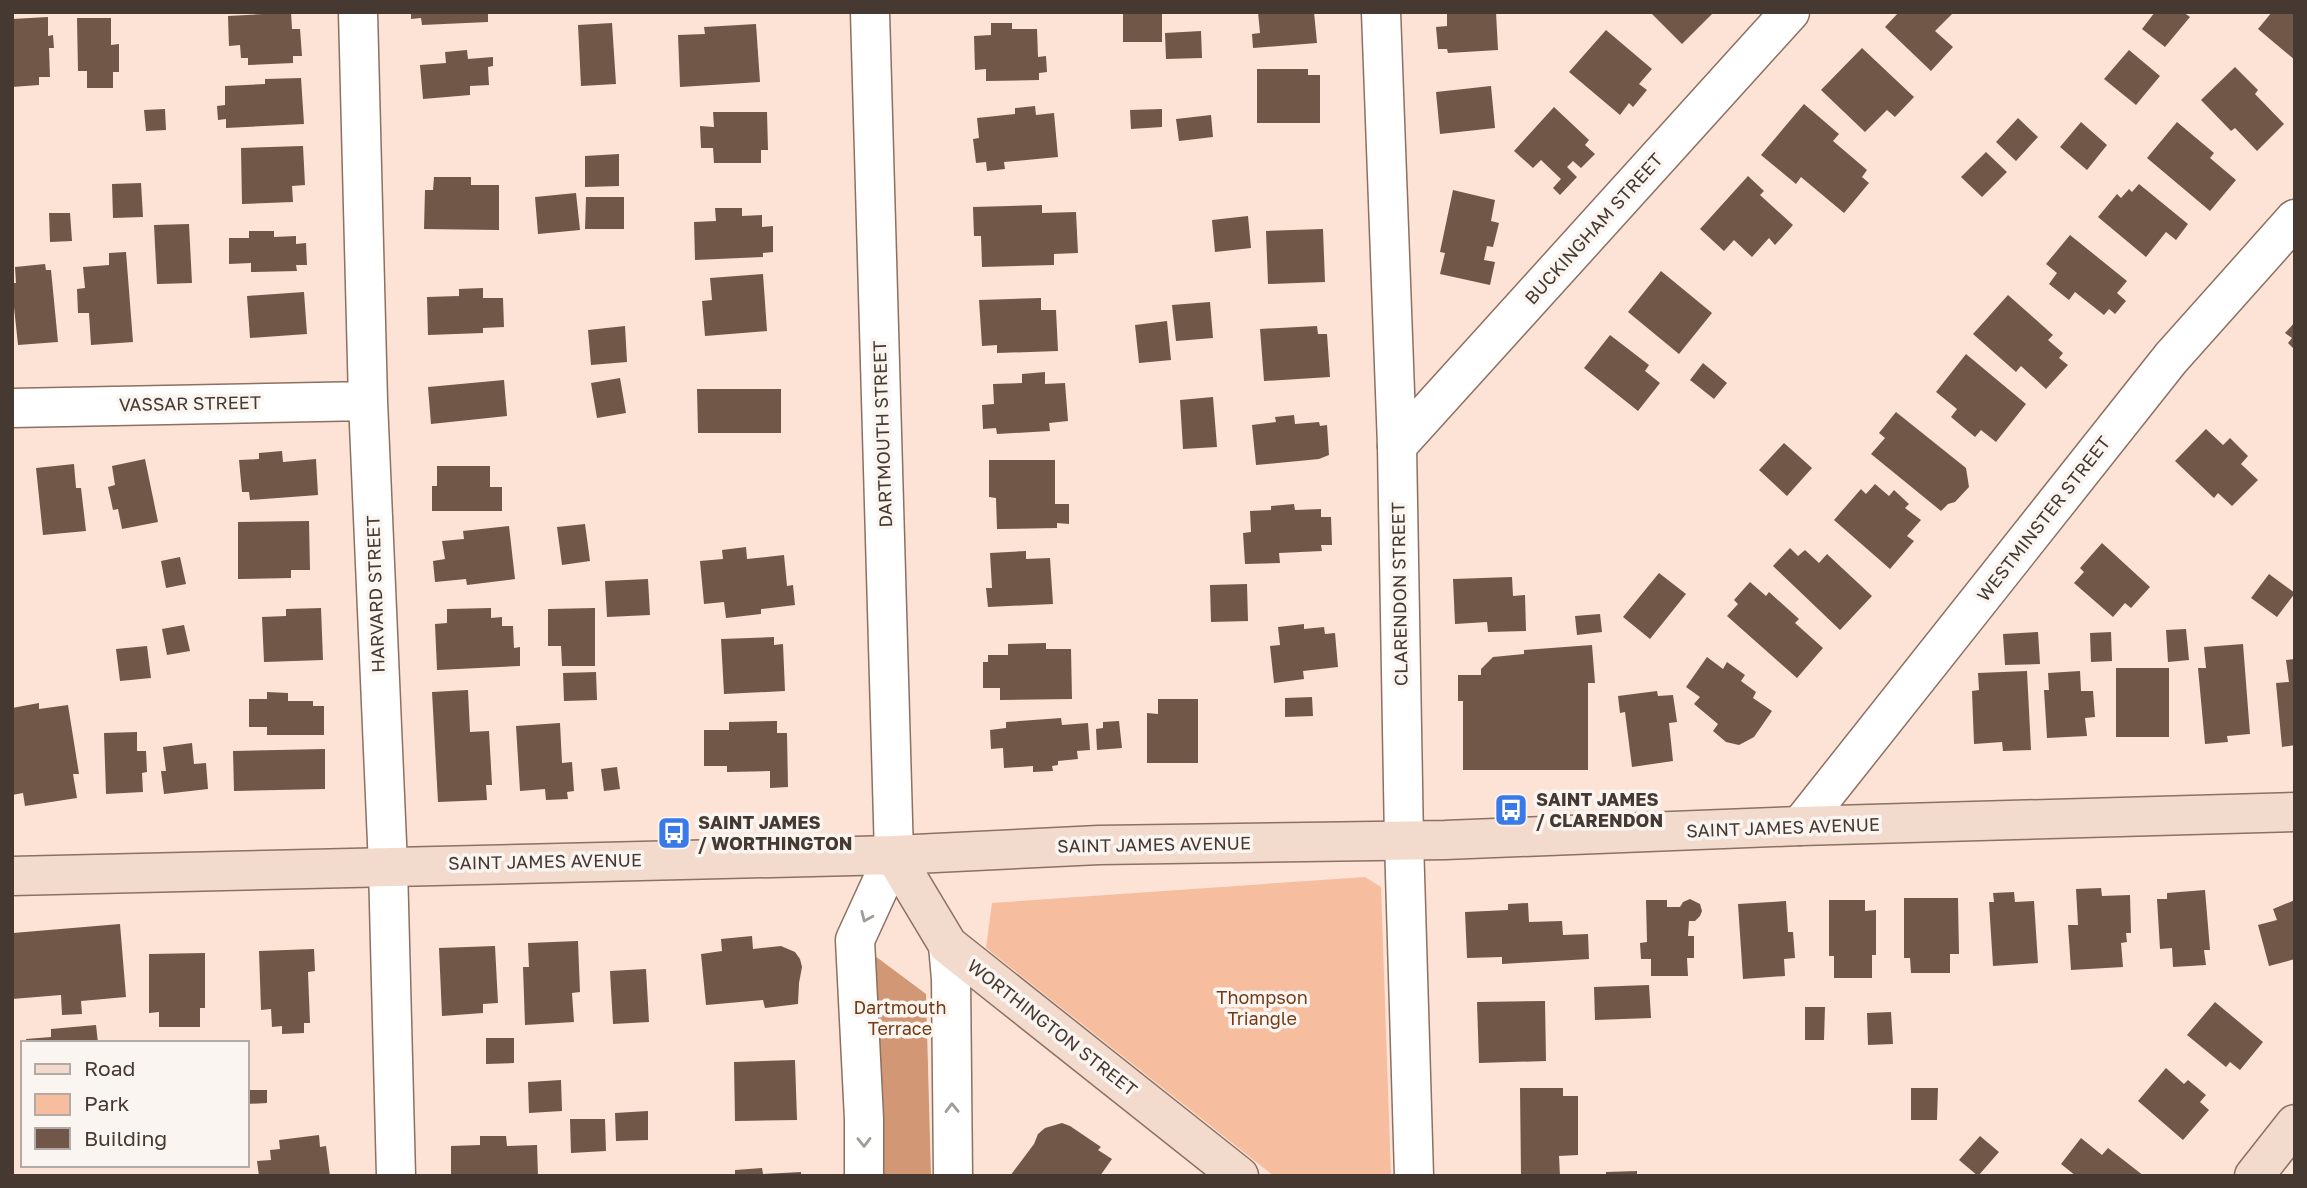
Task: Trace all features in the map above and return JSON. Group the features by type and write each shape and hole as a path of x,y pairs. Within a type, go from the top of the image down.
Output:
{"main road":[{"name":"SAINT JAMES AVENUE","path":"12,876 894,855 1098,845 1404,841 1800,826 2295,812"},
{"name":"WORTHINGTON STREET","path":"894,855 948,945 1239,1176"},
{"path":"2254,1176 2295,1124"}],"street":[{"name":"HARVARD STREET","path":"358,12 368,401 388,866 396,1176"},
{"name":"DARTMOUTH STREET","path":"870,12 894,855"},
{"name":"CLARENDON STREET","path":"1381,12 1397,446 1404,841 1414,1176"},
{"name":"BUCKINGHAM STREET","path":"1397,446 1790,12"},
{"name":"WESTMINSTER STREET","path":"1800,826 2171,358 2295,219"},
{"name":"VASSAR STREET","path":"12,408 368,401"},
{"path":"864,1176 864,1119 855,940 894,855"},
{"path":"948,945 951,979 953,1176"}],"green space":[{"name":"Thompson Triangle","path":"1365,877 1381,887 1391,1176 1274,1176 986,948 992,903"},
{"name":"Dartmouth Terrace","path":"871,953 926,994 931,1176 877,1176"}],"building":[{"path":"291,12 292,29 300,29 302,56 293,56 293,63 248,65 248,58 241,58 240,45 229,46 228,16"},
{"path":"411,12 488,12 488,22 422,25 421,18 411,19"},
{"path":"1123,12 1162,12 1162,42 1123,42"},
{"path":"1258,12 1314,12 1317,43 1253,48 1252,34 1260,33"},
{"path":"1447,12 1496,12 1498,50 1448,53 1447,49 1438,49 1436,27 1447,26"},
{"path":"1650,12 1714,12 1682,44"},
{"path":"1899,12 1952,14 1935,31 1953,47 1931,71 1885,27"},
{"path":"2155,12 2183,12 2190,17 2165,47 2142,29"},
{"path":"2272,12 2295,12 2295,60 2258,29"},
{"path":"48,17 48,36 53,35 54,48 49,48 50,77 39,77 39,85 12,87 12,19"},
{"path":"77,18 111,18 111,45 119,44 119,72 113,72 113,88 87,88 87,71 78,71"},
{"path":"612,23 616,84 581,86 578,25"},
{"path":"991,23 1012,23 1012,29 1037,29 1038,57 1046,56 1047,72 1039,73 1039,80 986,81 986,69 975,70 974,36 991,35"},
{"path":"756,24 760,82 680,87 678,35 705,34 704,27"},
{"path":"1606,30 1652,69 1639,84 1647,90 1633,107 1629,103 1620,115 1569,72"},
{"path":"1201,31 1202,58 1166,59 1165,33"},
{"path":"1862,48 1914,97 1895,117 1887,110 1865,132 1821,90"},
{"path":"467,50 468,59 493,57 493,66 488,67 489,85 470,86 470,95 423,99 420,65 446,63 445,52"},
{"path":"2129,50 2160,76 2136,105 2104,79"},
{"path":"2235,67 2258,90 2255,94 2284,124 2257,151 2235,128 2231,131 2201,100"},
{"path":"1257,69 1308,69 1308,75 1320,75 1320,123 1257,123"},
{"path":"301,78 304,124 226,128 226,119 218,120 217,106 225,105 225,86 265,84 265,79"},
{"path":"1491,86 1495,128 1440,134 1436,92"},
{"path":"1804,104 1839,134 1833,141 1867,170 1862,177 1869,183 1844,213 1801,177 1796,184 1761,155"},
{"path":"1035,106 1036,115 1054,113 1058,157 1004,162 1005,169 987,171 986,162 976,163 973,139 979,138 977,118 1015,114 1015,108"},
{"path":"1554,107 1589,140 1585,145 1595,154 1581,168 1573,161 1567,167 1577,177 1560,195 1553,188 1561,179 1541,160 1533,168 1514,151"},
{"path":"165,109 166,130 146,131 144,110"},
{"path":"1162,109 1162,127 1131,129 1130,110"},
{"path":"713,112 767,112 768,150 761,150 761,163 714,163 713,148 701,148 700,126 714,127"},
{"path":"1211,115 1213,137 1179,141 1176,119"},
{"path":"2018,118 2038,137 2016,161 1996,142"},
{"path":"2081,122 2107,145 2087,170 2060,147"},
{"path":"2177,122 2214,153 2210,158 2236,180 2210,211 2147,158"},
{"path":"303,146 305,185 292,186 293,202 242,204 241,148"},
{"path":"1986,152 2007,172 1982,197 1961,177"},
{"path":"619,154 619,186 585,187 585,156"},
{"path":"1748,176 1764,191 1760,195 1793,225 1775,245 1769,238 1752,257 1734,240 1724,251 1700,229"},
{"path":"434,177 471,177 471,185 499,185 499,230 424,229 425,190 433,190"},
{"path":"141,183 143,217 113,218 112,184"},
{"path":"2139,184 2188,224 2176,240 2166,232 2146,257 2098,217 2117,194 2121,198 2129,189 2132,192"},
{"path":"1453,190 1495,200 1491,221 1499,223 1493,247 1487,246 1484,260 1495,262 1490,285 1440,274 1445,253 1440,252"},
{"path":"576,193 580,230 538,234 535,197"},
{"path":"586,197 624,197 624,229 585,229"},
{"path":"1042,205 1042,213 1076,212 1078,253 1054,254 1054,265 982,267 981,236 974,236 973,207"},
{"path":"715,208 742,208 742,216 762,215 762,227 773,226 773,252 763,253 763,257 695,260 694,222 716,221"},
{"path":"49,213 70,213 72,241 50,242"},
{"path":"1248,216 1251,248 1215,252 1212,220"},
{"path":"189,224 192,283 157,284 154,225"},
{"path":"1323,229 1325,282 1268,284 1266,231"},
{"path":"249,231 274,231 274,237 296,236 296,244 306,243 307,265 296,265 297,271 251,272 251,263 229,264 229,238 249,238"},
{"path":"2070,235 2127,281 2117,293 2126,301 2115,314 2109,309 2104,315 2075,292 2069,300 2049,284 2057,273 2046,264"},
{"path":"126,252 133,342 91,345 89,313 78,313 77,289 85,288 83,267 109,265 109,253"},
{"path":"45,264 46,270 51,270 58,342 18,345 12,288 12,283 16,283 15,267"},
{"path":"1661,271 1712,313 1679,354 1628,312"},
{"path":"763,274 767,331 705,336 702,301 712,300 710,278"},
{"path":"483,288 483,298 503,298 504,327 483,328 483,333 428,335 427,297 459,296 459,289"},
{"path":"304,292 307,334 250,338 247,296"},
{"path":"2008,295 2053,335 2048,340 2063,353 2059,358 2068,365 2046,389 2021,366 2016,372 1973,334"},
{"path":"1041,298 1041,310 1056,310 1058,351 997,353 997,345 982,346 979,300"},
{"path":"1210,302 1213,338 1176,341 1172,305"},
{"path":"1167,321 1171,360 1139,363 1135,325"},
{"path":"2295,322 2295,350 2288,343 2292,338 2285,333"},
{"path":"625,326 627,362 591,365 588,330"},
{"path":"1317,326 1318,334 1327,334 1330,377 1264,381 1260,329"},
{"path":"1610,335 1649,365 1645,371 1660,383 1638,411 1584,368"},
{"path":"1966,354 2026,404 1996,442 1981,430 1975,437 1951,417 1957,409 1936,392"},
{"path":"1703,363 1727,383 1714,399 1690,380"},
{"path":"1045,372 1045,384 1065,383 1068,421 1049,423 1050,431 997,434 996,428 983,429 982,405 994,404 993,384 1022,383 1022,374"},
{"path":"620,378 626,413 597,418 591,383"},
{"path":"504,380 507,416 431,424 428,387"},
{"path":"697,389 781,389 781,433 698,433"},
{"path":"1213,397 1217,447 1183,449 1180,400"},
{"path":"1896,412 1966,468 1969,487 1955,502 1948,504 1941,511 1871,454 1885,438 1879,433"},
{"path":"1294,415 1295,424 1319,422 1320,426 1327,425 1329,455 1319,459 1256,465 1252,425 1276,422 1275,417"},
{"path":"2206,429 2223,445 2230,438 2248,456 2241,464 2258,480 2232,506 2218,493 2214,498 2175,461"},
{"path":"1784,443 1812,468 1787,496 1759,470"},
{"path":"282,451 283,462 316,459 318,495 250,500 249,492 242,492 239,460 259,459 259,453"},
{"path":"145,459 158,522 122,529 118,509 113,510 108,487 115,485 112,466"},
{"path":"989,460 1055,460 1055,504 1069,504 1069,524 1057,523 1057,528 997,529 996,498 989,497"},
{"path":"74,464 76,488 81,488 86,531 43,535 36,468"},
{"path":"437,466 490,466 490,487 502,487 502,511 432,511 432,486 437,486"},
{"path":"1875,484 1889,496 1894,490 1909,504 1905,508 1921,520 1907,536 1914,541 1890,569 1834,520 1861,489 1866,494"},
{"path":"1294,504 1295,510 1321,509 1321,517 1331,517 1332,545 1321,545 1322,551 1279,553 1280,563 1245,564 1243,533 1251,532 1250,511 1271,510 1271,506"},
{"path":"309,521 310,570 291,570 291,578 238,579 238,522"},
{"path":"585,524 590,561 562,565 557,527"},
{"path":"509,526 515,579 467,585 466,579 435,582 433,561 445,559 442,541 464,539 463,531"},
{"path":"2102,543 2150,587 2131,608 2125,603 2113,617 2074,583 2084,572 2080,568"},
{"path":"746,547 747,559 784,555 787,586 793,585 795,605 761,609 761,614 726,618 724,602 704,604 700,561 723,559 722,550"},
{"path":"1790,548 1798,556 1805,550 1819,563 1827,554 1872,596 1840,630 1773,566"},
{"path":"1026,551 1026,559 1050,558 1053,604 988,607 986,588 992,588 990,553"},
{"path":"180,557 186,584 166,588 161,561"},
{"path":"1659,573 1686,594 1650,639 1623,617"},
{"path":"2269,574 2295,593 2277,617 2251,598"},
{"path":"1512,577 1513,596 1525,595 1526,631 1488,632 1487,622 1455,624 1453,579"},
{"path":"648,579 650,615 607,617 605,581"},
{"path":"1750,582 1766,596 1769,592 1799,619 1795,623 1823,648 1797,678 1727,616 1738,604 1734,600"},
{"path":"1247,584 1248,621 1211,622 1210,585"},
{"path":"321,608 323,660 264,662 262,617 286,616 286,609"},
{"path":"491,608 491,618 502,617 502,626 513,626 514,648 520,647 520,666 437,670 435,624 447,623 447,609"},
{"path":"595,608 595,666 562,666 561,646 548,646 548,609"},
{"path":"1600,614 1602,632 1577,635 1575,616"},
{"path":"1304,624 1304,629 1324,627 1325,634 1335,633 1338,667 1303,671 1304,679 1274,683 1270,646 1280,645 1278,627"},
{"path":"184,625 190,651 167,655 162,629"},
{"path":"2186,629 2189,660 2168,662 2166,630"},
{"path":"2038,632 2040,664 2005,665 2003,634"},
{"path":"2111,632 2112,661 2091,662 2090,633"},
{"path":"774,637 774,645 783,644 785,691 724,694 721,639"},
{"path":"1046,643 1046,649 1071,649 1072,699 1000,700 1000,688 983,688 983,662 988,662 988,655 1008,655 1008,644"},
{"path":"2243,644 2250,734 2227,736 2228,742 2205,744 2198,668 2206,668 2204,647"},
{"path":"1592,645 1595,683 1588,683 1588,770 1463,770 1463,701 1458,701 1458,675 1481,675 1481,669 1493,657 1524,654 1524,650"},
{"path":"147,646 151,678 120,681 116,649"},
{"path":"1707,657 1723,669 1727,662 1745,675 1741,681 1756,692 1753,698 1772,711 1754,737 1739,745 1726,742 1713,731 1718,724 1694,704 1700,697 1686,687"},
{"path":"2295,659 2295,745 2282,747 2276,683 2289,682 2286,660"},
{"path":"2116,668 2169,668 2169,737 2116,737"},
{"path":"2027,671 2031,750 2003,751 2002,742 1974,744 1972,691 1979,690 1978,673"},
{"path":"2080,671 2081,691 2093,691 2095,717 2085,718 2087,736 2047,738 2044,690 2049,690 2048,673"},
{"path":"596,672 597,700 564,701 563,673"},
{"path":"468,690 470,732 489,731 492,785 486,785 487,800 438,802 432,692"},
{"path":"1657,691 1658,696 1673,695 1677,722 1669,723 1673,761 1632,767 1625,712 1620,713 1618,696"},
{"path":"267,692 288,693 288,701 313,701 313,706 324,706 324,735 267,735 267,727 249,727 249,699 267,699"},
{"path":"1312,697 1313,716 1285,717 1285,698"},
{"path":"1158,699 1198,699 1198,763 1147,763 1147,713 1158,714"},
{"path":"39,703 39,709 68,705 79,774 73,774 77,798 25,806 23,793 12,795 12,708"},
{"path":"1061,718 1062,725 1088,723 1090,750 1077,751 1078,759 1058,761 1058,765 1052,766 1053,771 1033,772 1033,766 1004,768 1003,748 991,749 990,730 1006,728 1006,722"},
{"path":"777,721 777,733 787,733 788,787 770,788 770,771 727,772 727,766 704,766 704,730 729,730 729,722"},
{"path":"1119,721 1122,748 1097,750 1096,729 1103,728 1103,722"},
{"path":"560,723 562,763 572,762 574,791 567,792 568,799 546,800 545,789 520,791 516,726"},
{"path":"137,732 137,751 146,751 147,772 142,773 143,792 106,794 104,733"},
{"path":"192,743 194,764 206,763 208,789 164,794 161,771 166,771 163,747"},
{"path":"325,749 325,789 234,791 233,751"},
{"path":"617,767 620,789 604,791 601,769"},
{"path":"2101,888 2102,896 2130,895 2131,933 2126,933 2127,942 2121,943 2123,967 2071,970 2068,925 2078,925 2076,889"},
{"path":"2205,890 2210,950 2204,950 2206,965 2173,967 2172,948 2160,949 2157,899 2167,899 2167,893"},
{"path":"2014,892 2015,902 2034,901 2038,963 1993,966 1989,902 1994,902 1993,893"},
{"path":"1904,898 1958,898 1959,954 1950,954 1950,973 1911,973 1910,958 1904,958"},
{"path":"1690,899 1700,904 1702,911 1695,921 1689,921 1688,936 1694,936 1694,958 1687,958 1688,976 1651,976 1651,959 1641,959 1640,943 1647,942 1646,900 1667,900 1667,907 1680,907"},
{"path":"1829,900 1865,900 1865,911 1876,910 1876,955 1872,955 1872,978 1834,978 1834,956 1829,956"},
{"path":"2295,900 2295,959 2269,966 2258,925 2277,920 2273,909"},
{"path":"1786,901 1788,932 1793,932 1795,958 1784,959 1785,976 1743,979 1738,904"},
{"path":"1528,903 1529,922 1562,921 1563,935 1588,934 1589,959 1502,964 1502,957 1467,958 1465,912 1508,910 1508,904"},
{"path":"120,924 126,997 81,1001 82,1014 62,1015 61,995 12,999 13,933"},
{"path":"752,936 753,949 781,946 795,952 800,959 802,967 798,1004 765,1008 763,1000 706,1005 701,954 722,951 721,939"},
{"path":"578,941 580,992 572,993 574,1022 525,1025 523,967 529,967 528,943"},
{"path":"495,946 498,1003 483,1004 483,1013 442,1016 439,948"},
{"path":"314,949 315,971 308,972 310,1023 304,1023 304,1033 282,1034 282,1026 272,1027 271,1009 261,1010 259,951"},
{"path":"205,953 205,1008 200,1008 200,1027 159,1027 159,1012 149,1013 149,954"},
{"path":"646,969 649,1022 613,1024 610,971"},
{"path":"1649,985 1651,1018 1595,1020 1594,987"},
{"path":"1545,1001 1546,1061 1479,1063 1477,1002"},
{"path":"2215,1002 2263,1042 2240,1070 2230,1062 2226,1067 2187,1035"},
{"path":"1805,1007 1825,1007 1824,1040 1805,1040"},
{"path":"1891,1012 1893,1044 1868,1045 1867,1013"},
{"path":"96,1025 98,1041 26,1041 51,1037 51,1029"},
{"path":"486,1038 514,1038 514,1063 486,1064"},
{"path":"795,1060 797,1120 735,1121 734,1062"},
{"path":"2166,1068 2184,1084 2188,1080 2206,1095 2200,1102 2209,1110 2183,1140 2138,1101"},
{"path":"561,1080 562,1111 529,1113 528,1082"},
{"path":"1520,1088 1563,1088 1563,1096 1578,1096 1578,1155 1559,1156 1560,1176 1521,1176"},
{"path":"1911,1088 1938,1088 1937,1120 1911,1120"},
{"path":"248,1090 267,1090 267,1103 248,1104"},
{"path":"648,1111 648,1140 616,1141 615,1113"},
{"path":"570,1119 605,1119 606,1151 571,1153"},
{"path":"1062,1123 1101,1147 1098,1150 1112,1159 1100,1176 1010,1176 1034,1144 1038,1134 1045,1128"},
{"path":"319,1135 320,1147 326,1146 330,1176 259,1176 257,1161 271,1160 270,1150 280,1149 279,1140"},
{"path":"480,1136 506,1136 507,1146 537,1145 538,1176 451,1176 451,1146 480,1145"},
{"path":"1980,1136 1999,1152 1978,1176 1959,1160"},
{"path":"2081,1138 2102,1155 2108,1148 2144,1176 2076,1176 2061,1164"},
{"path":"762,1168 763,1174 801,1172 801,1176 735,1176 735,1170"},
{"path":"1637,1171 1637,1176 1606,1176 1606,1172"}],"place":[{"name":"SAINT JAMES / CLARENDON","path":"1511,810"},
{"name":"SAINT JAMES / WORTHINGTON","path":"674,833"}]}
